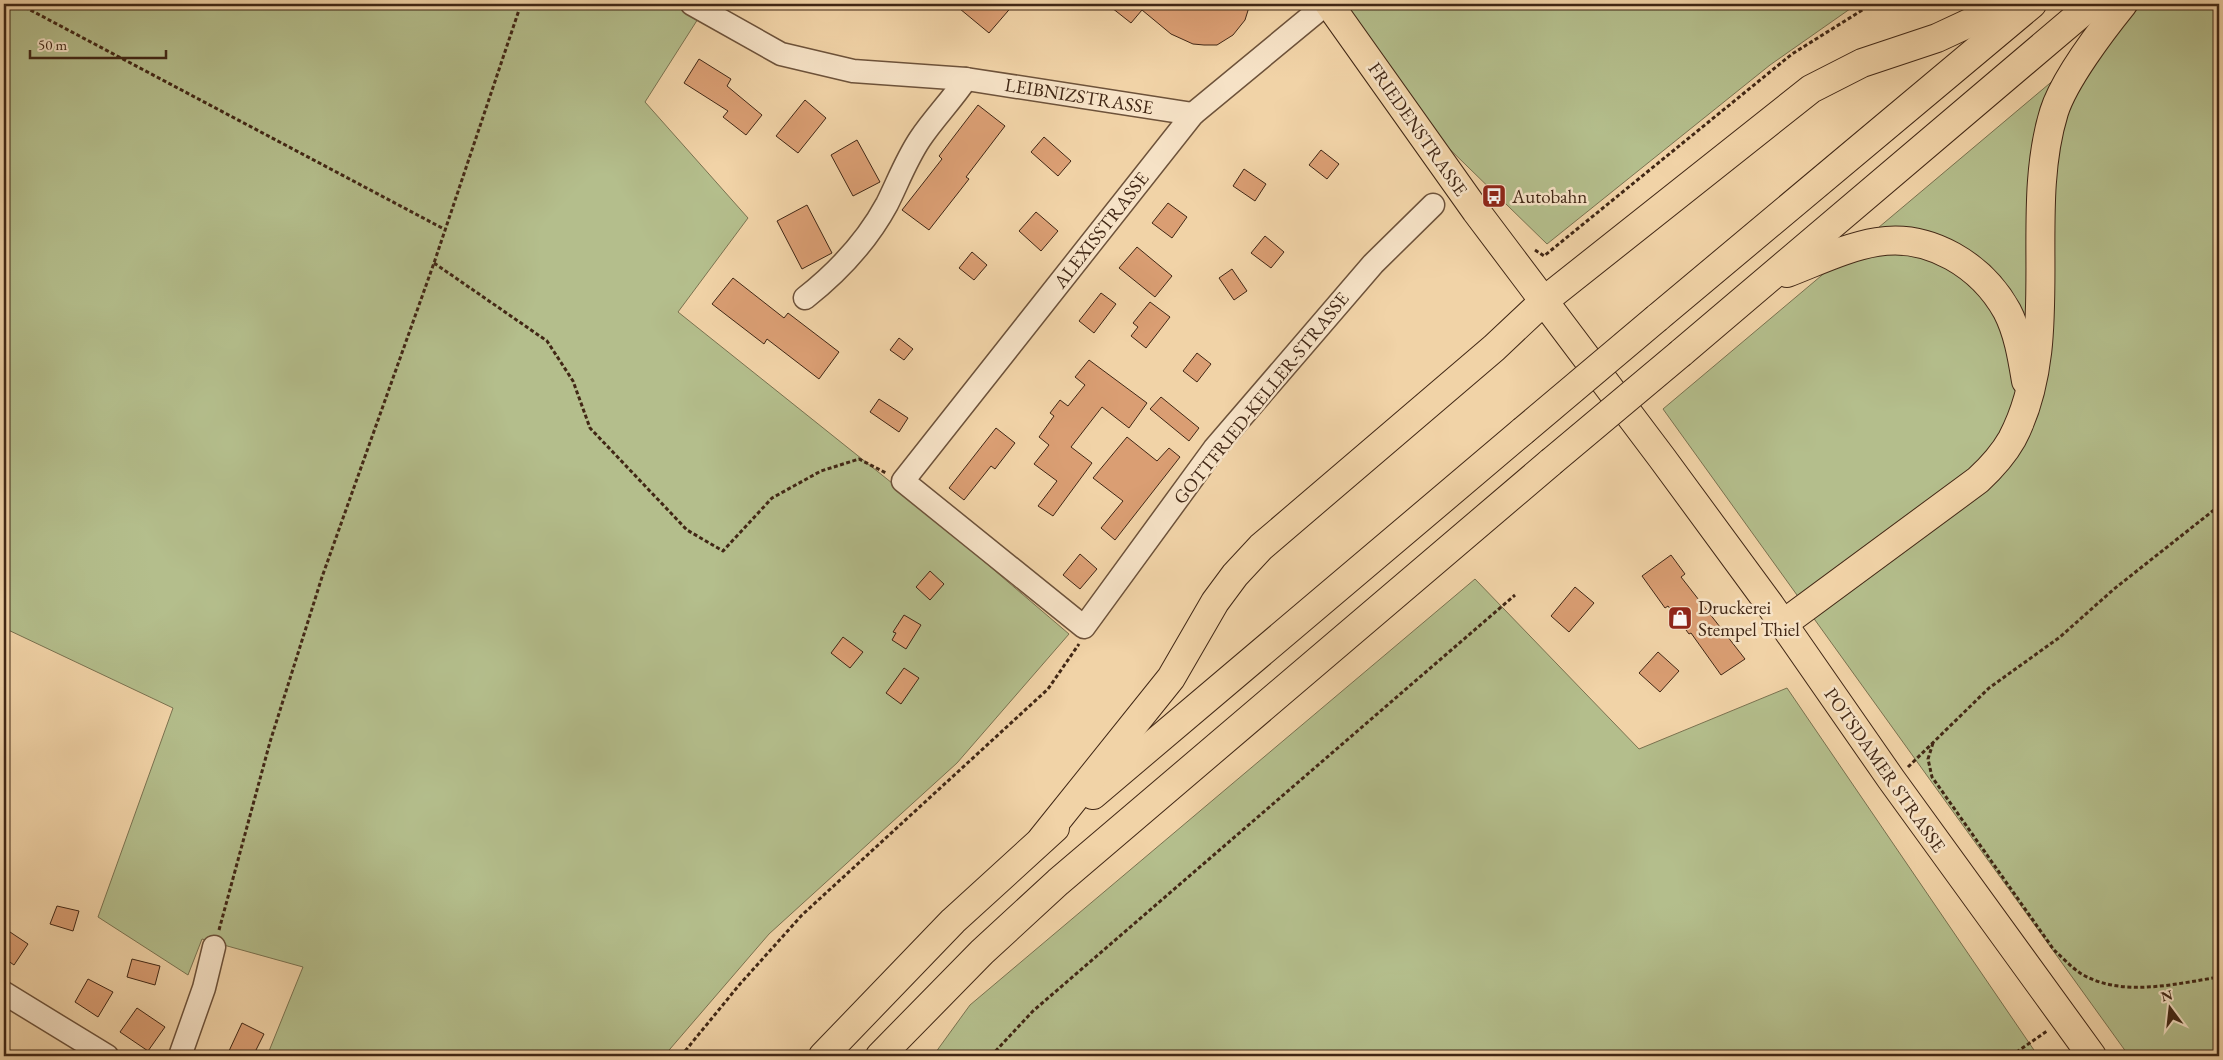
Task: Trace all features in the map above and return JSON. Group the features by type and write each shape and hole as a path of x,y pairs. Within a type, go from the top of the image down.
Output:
{"main road":[{"name":"FRIEDENSTRASSE","path":"1327,4 1476,211 1545,300 1680,483"},
{"path":"1042,839 1171,678 1215,602 1235,575 1262,547 1494,348 1545,300 1811,89 1862,63 1937,38 2010,4"},
{"path":"823,1056 952,921 1042,839 1523,431 2032,4"},
{"path":"880,1056 982,952 1058,882 2092,4"},
{"path":"1783,624 1978,480 1998,460 2012,440 2028,393 2038,352 2042,184 2047,141 2055,109 2080,63 2123,4"},
{"path":"1765,282 1855,246 1879,241 1924,245 1945,252 1981,276 1995,292 2008,312 2022,355 2028,393"},
{"name":"POTSDAMER STRASSE","path":"1680,483 2092,1056"}],"street":[{"name":"LEIBNIZSTRASSE","path":"692,4 781,54 853,71 966,79 1193,114"},
{"name":"ALEXISSTRASSE","path":"903,481 1193,114 1327,4"},
{"path":"805,298 829,279 876,224 920,139 956,95 966,79"},
{"name":"GOTTFRIED-KELLER-STRASSE","path":"1084,627 1214,449 1373,264 1433,205"},
{"path":"903,481 1084,627"},
{"path":"180,1056 204,988 214,947"},
{"path":"4,993 107,1056"}],"path":[{"path":"18,4 444,229"},
{"path":"214,947 270,742 322,576 434,263 521,4"},
{"path":"1529,246 1544,256 1792,54 1872,4"},
{"path":"434,263 547,341 573,380 590,428 687,530 723,550 772,498 821,472 859,460 903,481"},
{"path":"1919,757 1989,688 2060,637 2114,589 2219,506"},
{"path":"991,1056 1033,1012 1515,595"},
{"path":"681,1056 740,984 802,915 1048,689 1078,647 1084,627"},
{"path":"1933,743 1928,759 1932,778 2054,950 2080,973 2112,986 2167,986 2219,977"},
{"path":"2011,1056 2046,1032"}],"green space":[{"path":"4,4 692,4 703,11 645,102 748,218 678,312 892,483 1069,634 957,763 769,934 664,1056 267,1056 303,967 202,939 188,975 98,917 173,708 4,628"},
{"path":"1344,4 1857,4 1770,65 1547,244 1428,128"},
{"path":"2144,4 2219,4 2219,1056 2129,1056 1663,409"},
{"path":"1475,579 1639,749 1787,688 2038,1056 933,1056 970,1005"}],"building":[{"path":"954,4 1014,4 989,33"},
{"path":"1107,4 1250,4 1245,20 1233,35 1217,45 1204,45 1193,44 1171,34 1142,10 1131,23"},
{"path":"699,59 731,79 727,86 762,115 746,135 723,117 728,111 684,83"},
{"path":"805,100 826,118 798,153 776,136"},
{"path":"978,105 1005,126 966,177 969,179 929,230 902,210 942,159 939,156"},
{"path":"1044,137 1071,161 1058,176 1031,152"},
{"path":"857,140 880,182 853,196 831,155"},
{"path":"1321,150 1339,164 1327,179 1309,165"},
{"path":"1244,169 1266,184 1255,201 1233,186"},
{"path":"1168,203 1187,217 1172,238 1152,223"},
{"path":"807,205 832,253 802,269 777,221"},
{"path":"1036,212 1058,231 1041,251 1019,231"},
{"path":"1265,236 1284,252 1271,268 1251,253"},
{"path":"1137,247 1172,276 1155,297 1119,268"},
{"path":"972,252 987,265 974,280 959,268"},
{"path":"1232,269 1247,291 1234,300 1219,278"},
{"path":"733,278 784,318 788,313 839,352 819,379 767,339 764,344 712,304"},
{"path":"1101,293 1116,304 1094,333 1079,321"},
{"path":"1150,302 1170,317 1146,348 1131,336 1138,327 1133,323"},
{"path":"899,338 913,349 904,360 890,350"},
{"path":"1197,353 1211,364 1197,382 1183,371"},
{"path":"1089,360 1147,403 1129,428 1102,407 1071,447 1092,463 1053,516 1038,506 1057,481 1034,464 1049,445 1039,437 1054,416 1050,413 1060,400 1068,406 1085,385 1075,377"},
{"path":"1161,397 1199,428 1189,441 1150,409"},
{"path":"879,399 908,418 899,432 870,412"},
{"path":"996,428 1015,443 995,469 991,466 964,500 949,488"},
{"path":"1127,437 1157,461 1169,448 1180,457 1115,540 1101,528 1123,501 1093,478"},
{"path":"1080,554 1097,569 1080,589 1063,575"},
{"path":"1671,555 1685,574 1681,577 1745,659 1721,675 1691,633 1689,634 1668,606 1665,608 1642,576"},
{"path":"930,571 944,584 930,600 916,587"},
{"path":"1575,587 1594,603 1569,632 1551,616"},
{"path":"904,615 921,625 906,649 892,640 896,633 893,632"},
{"path":"843,637 863,652 850,668 831,653"},
{"path":"1658,652 1679,671 1660,692 1639,673"},
{"path":"904,668 919,678 901,704 886,693"},
{"path":"57,906 79,911 73,931 50,924"},
{"path":"4,928 28,944 14,965 4,958"},
{"path":"132,959 160,966 155,985 127,977"},
{"path":"88,979 113,992 98,1017 75,1002"},
{"path":"137,1008 165,1027 148,1051 120,1032"},
{"path":"242,1023 264,1034 253,1056 240,1056 229,1051"}],"place":[{"name":"Autobahn","path":"1494,196"},
{"name":"Druckerei Stempel Thiel","path":"1680,618"}]}
